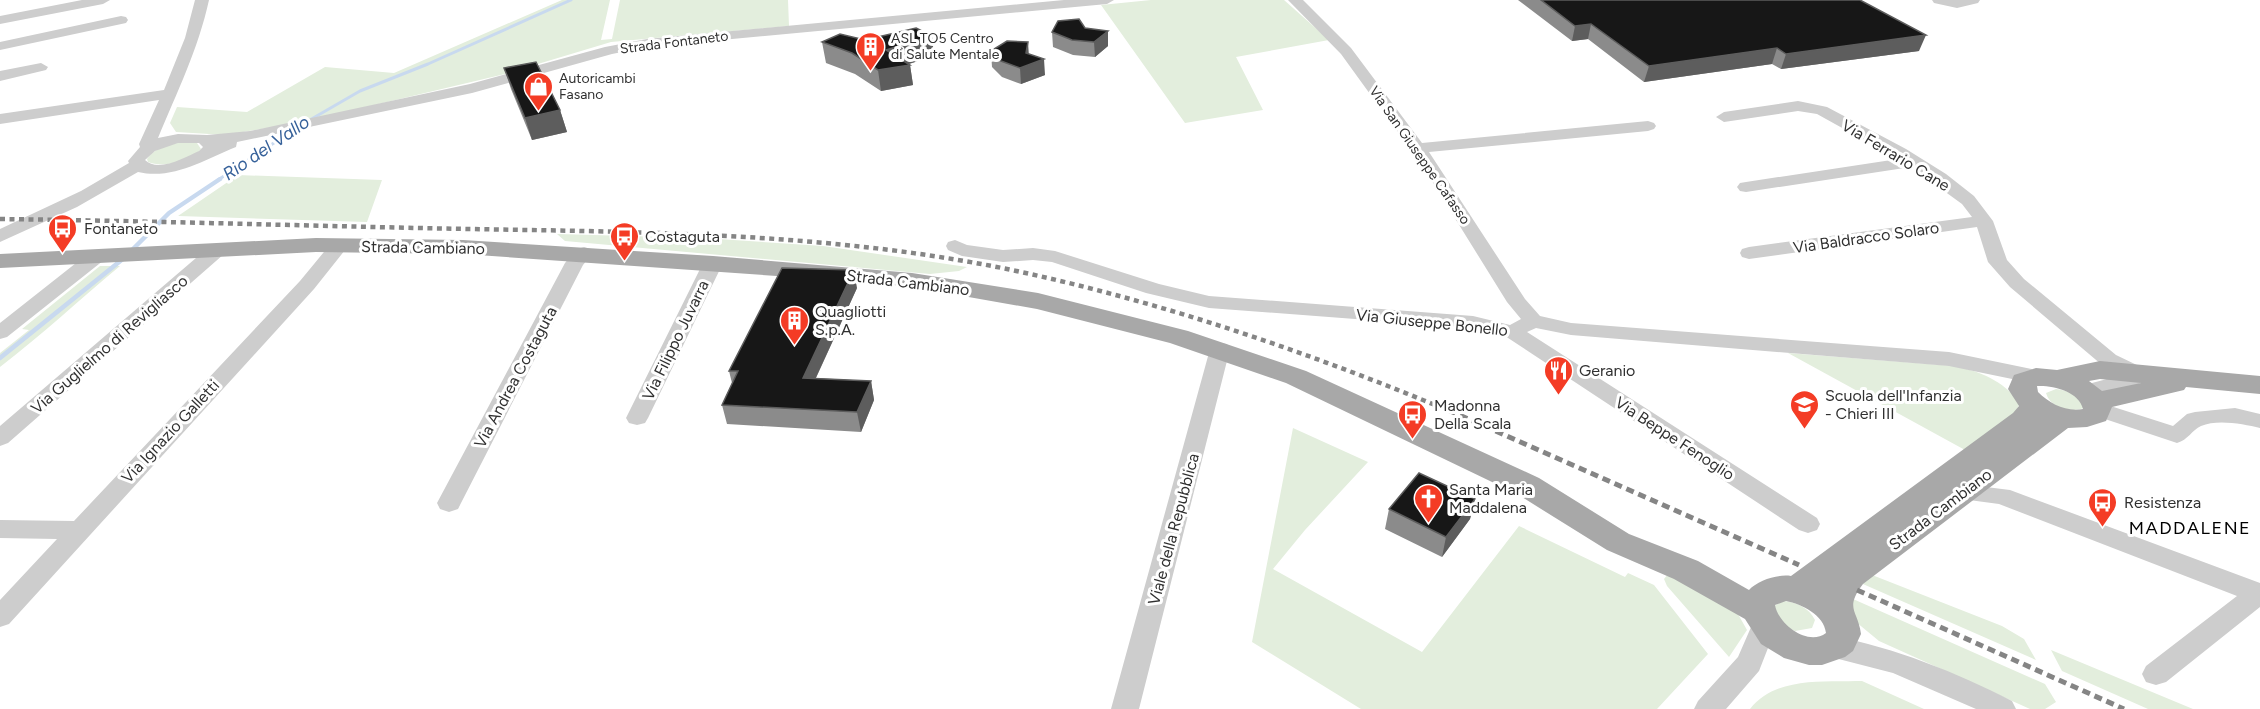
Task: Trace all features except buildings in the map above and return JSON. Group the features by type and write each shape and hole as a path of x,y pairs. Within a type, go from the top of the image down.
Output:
{"main road":[{"name":"Strada Cambiano","path":"0,261 340,244 464,247 713,262 912,280 1074,309 1220,349 1296,377 1528,486 1618,542 1686,570 1774,612 2022,420 2037,387"},
{"path":"2037,387 2100,370 2260,385"},
{"path":"2037,387 2093,401 2173,384 2214,381"},
{"path":"2037,387 2063,417 2091,417 2093,401"},
{"name":"Strada Cambiano","path":"1837,627 1838,592 1851,575 1962,492 1999,482 2063,417"},
{"path":"1825,603 1837,627 1812,650 1774,612 1825,603"}],"street":[{"path":"0,20 62,4 103,0"},
{"path":"149,148 147,144 172,93 198,25 202,0"},
{"path":"1003,10 1021,3 1039,0"},
{"name":"Strada Fontaneto","path":"159,169 181,165 207,146 472,88 583,57 647,43 1107,0"},
{"name":"Via San Giuseppe Cafasso","path":"1295,0 1346,51 1418,148 1517,302 1533,321"},
{"path":"1939,0 1957,4 1973,0"},
{"path":"0,46 121,20"},
{"path":"0,76 41,67"},
{"path":"0,119 172,93"},
{"name":"Via Ferrario Cane","path":"1724,117 1798,106 1821,110 1940,178 1968,200 1984,221 1998,262 2017,283 2109,360 2133,372"},
{"path":"158,124 165,135 184,138 207,146"},
{"path":"1418,148 1648,126"},
{"path":"97,191 137,165 138,157 149,148 184,138"},
{"path":"1746,187 1913,162"},
{"path":"137,165 141,168 159,169"},
{"path":"0,236 97,191 159,169"},
{"name":"Via Baldracco Solaro","path":"1749,253 1984,221"},
{"name":"Via Ignazio Galletti","path":"0,617 308,285 340,244"},
{"name":"Via Giuseppe Bonello","path":"955,246 962,250 1003,256 1033,254 1055,257 1153,289 1209,302 1473,322 1512,332 1533,321 1571,329 1949,359 1984,365 2037,387"},
{"name":"Via Guglielmo di Revigliasco","path":"0,438 217,250"},
{"name":"Via Andrea Costaguta","path":"449,502 575,263 584,254"},
{"path":"0,333 101,256"},
{"name":"Via Filippo Juvarra","path":"637,418 713,262"},
{"name":"Via Beppe Fenoglio","path":"1512,332 1808,524"},
{"name":"Viale della Repubblica","path":"1125,709 1220,349"},
{"path":"2093,401 2131,380 2133,372"},
{"path":"2093,401 2177,435 2195,419 2235,415 2260,421"},
{"path":"1999,482 2259,594 2156,674"},
{"path":"0,529 79,530"},
{"path":"1708,709 1749,663 1774,612"},
{"path":"1837,627 1893,661 1975,695 2002,709"}],"green space":[{"path":"562,0 610,0 601,40 612,39 620,0 788,0 789,26 611,42 505,74 307,121 226,135 176,132 170,123 177,107 247,112 325,67 394,73"},
{"path":"1151,0 1284,0 1329,40 1236,57 1263,110 1185,123 1101,5"},
{"path":"191,142 197,143 201,149 191,157 169,164 148,162 147,159 161,148"},
{"path":"238,175 382,180 367,222 178,216"},
{"path":"557,234 703,238 823,246 967,267 959,271 930,274 565,241"},
{"path":"100,266 120,266 0,367 0,353 29,330 22,329"},
{"path":"1788,353 1954,366 1990,378 2006,388 2020,402 2016,412 1965,450"},
{"path":"2056,389 2073,394 2084,408 2073,410 2056,406 2046,393"},
{"path":"1293,428 1368,462 1305,530 1273,569 1422,652 1519,526 1625,577 1628,573 1654,585 1708,654 1657,709 1361,709 1252,642"},
{"path":"1867,573 2002,626 2024,639 2036,660 1856,581"},
{"path":"1668,574 1734,607 1747,630 1729,657 1667,586 1664,579"},
{"path":"1853,599 2045,684 2056,702 2045,709 2030,709 1879,641 1856,622 1849,609"},
{"path":"1783,601 1798,604 1806,609 1815,620 1812,628 1795,631 1782,625 1774,606"},
{"path":"2051,650 2193,709 2148,709 2062,671"},
{"path":"1862,681 1924,709 1750,709 1760,698 1787,686 1817,682"}],"waterway":[{"name":"Rio del Vallo","path":"308,121 360,91 428,64 571,0"},
{"name":"Rio del Vallo","path":"218,180 298,127"},
{"name":"Rio del Vallo","path":"132,250 169,213 220,179"},
{"name":"Rio del Vallo","path":"0,358 124,258"}],"railway":[{"path":"0,219 671,233 806,241 873,248 1007,269 1121,296 1288,349 1452,412"},
{"path":"1448,410 1799,565"},
{"path":"1857,590 2124,709"}],"place":[{"name":"ASL TO5 Centro di Salute Mentale","path":"870,72"},
{"name":"Autoricambi Fasano","path":"538,112"},
{"name":"Fontaneto","path":"63,254"},
{"name":"Costaguta","path":"624,262"},
{"name":"Quagliotti S.p.A.","path":"794,346"},
{"name":"Geranio","path":"1558,396"},
{"name":"Scuola dell'Infanzia - Chieri III","path":"1804,430"},
{"name":"Madonna Della Scala","path":"1413,440"},
{"name":"Santa Maria Maddalena","path":"1428,524"},
{"name":"Resistenza","path":"2103,528"}],"district":[{"name":"MADDALENE","path":"2190,528"}]}
